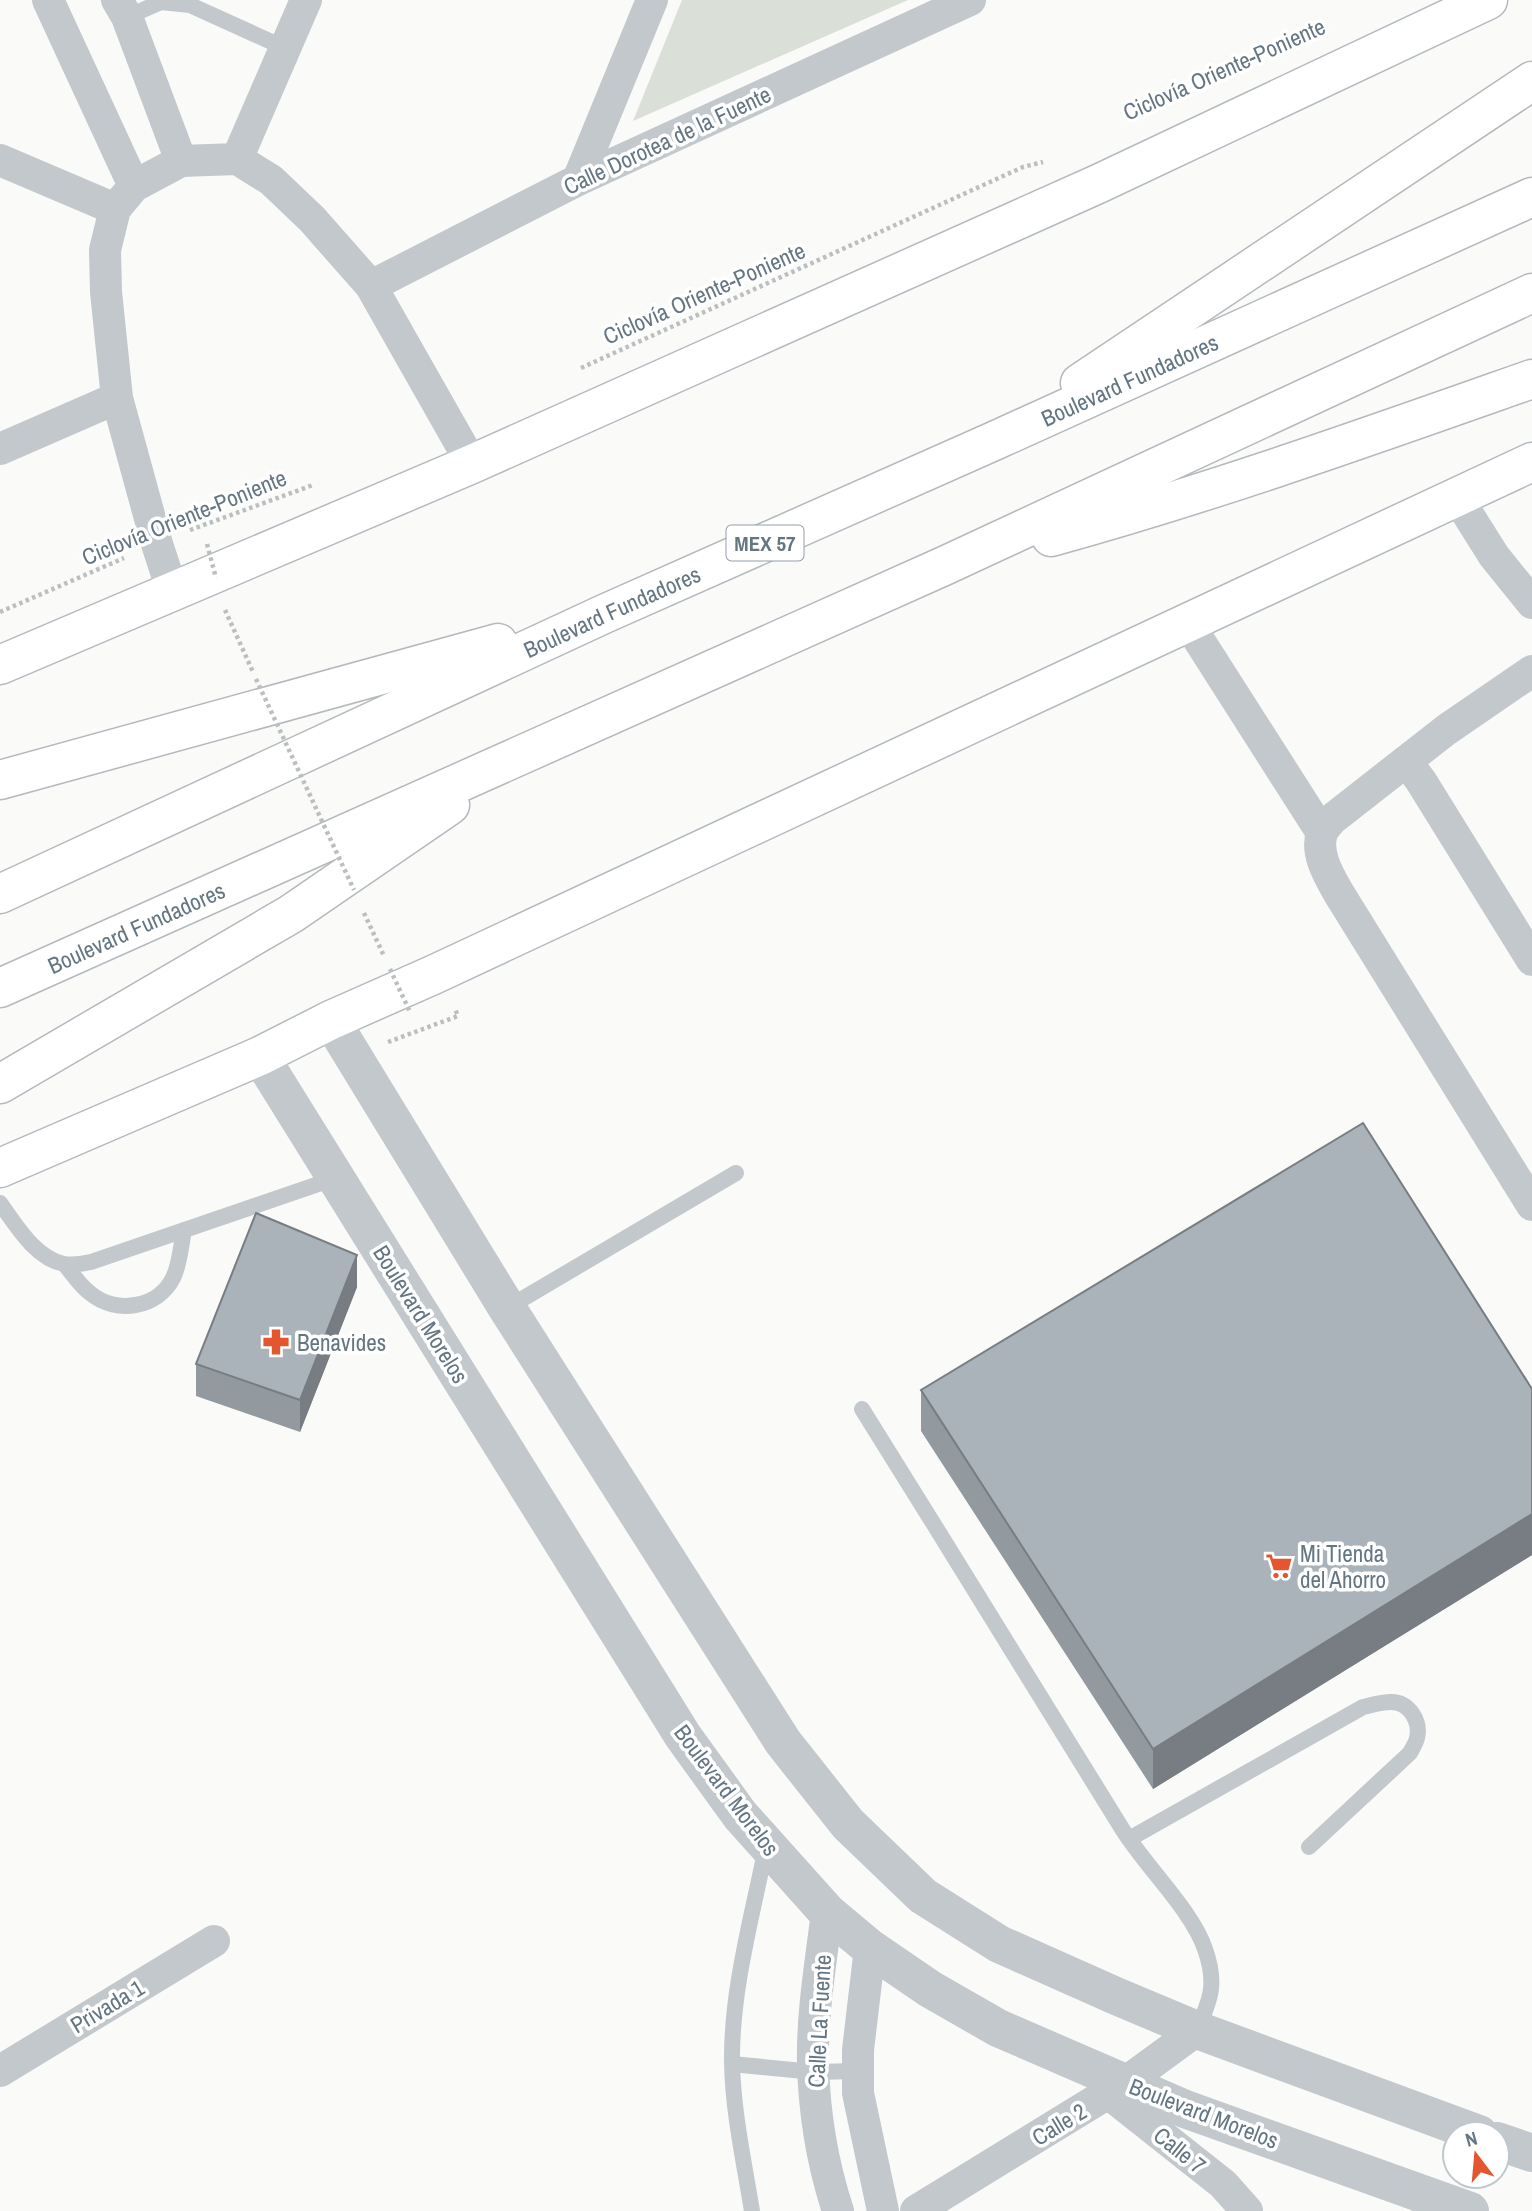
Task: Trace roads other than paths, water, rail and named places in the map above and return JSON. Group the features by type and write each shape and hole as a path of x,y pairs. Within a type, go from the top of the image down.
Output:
{"main road":[{"path":"0,665 472,464 1098,184 1488,0"},
{"path":"994,441 1156,330 1532,81"},
{"name":"Boulevard Fundadores","path":"0,894 604,614 1532,197"},
{"name":"Boulevard Fundadores","path":"0,988 944,566 1532,293"},
{"path":"944,566 1113,520 1324,452 1532,379"},
{"path":"0,1168 260,1056 331,1020 458,964 1532,461"},
{"path":"0,780 604,614"},
{"path":"0,1084 291,914 529,751"}],"street":[{"path":"48,0 124,198"},
{"path":"237,159 306,0"},
{"path":"578,180 652,0"},
{"name":"Calle Dorotea de la Fuente","path":"371,286 578,180 968,1"},
{"path":"122,9 181,161"},
{"path":"173,593 117,398 106,292 105,250 124,198 181,161 237,159 271,180 312,219 371,286 472,464"},
{"path":"0,160 124,198"},
{"path":"0,449 117,398"},
{"path":"1457,497 1494,556 1532,603"},
{"path":"1188,624 1322,833"},
{"path":"1532,671 1446,730 1332,820 1322,833 1321,850 1326,869 1338,892 1532,1205"},
{"path":"1406,761 1532,960"},
{"path":"331,1020 507,1308 783,1742 848,1824 923,1896 999,1944 1197,2030 1441,2120"},
{"name":"Boulevard Morelos","path":"260,1056 683,1736 740,1815 827,1912 870,1948 930,1989 998,2028 1117,2088 1185,2109 1470,2211"},
{"name":"Calle La Fuente","path":"827,1912 817,2003 814,2072 817,2126 827,2178 838,2211"},
{"name":"Privada 1","path":"0,2071 214,1941"},
{"name":"Calle La Fuente","path":"870,1948 858,2050 858,2093 883,2211"},
{"name":"Calle 2","path":"916,2211 1117,2088 1197,2030"},
{"name":"Calle 7","path":"1117,2088 1223,2185 1247,2211"},
{"path":"1511,2146 1532,2153"}],"lane":[{"path":"122,9 161,2 190,5 285,48"},
{"path":"507,1308 736,1173"},
{"path":"0,1203 44,1257 65,1265 92,1262 336,1178"},
{"path":"65,1265 90,1294 114,1306 142,1304 164,1293 175,1276 184,1230"},
{"path":"862,1409 1129,1839 1186,1916 1204,1946 1213,1973 1211,2000 1197,2030"},
{"path":"1129,1839 1363,1707 1394,1702 1404,1705 1413,1714 1418,1725 1417,1738 1410,1754 1309,1847"},
{"path":"752,2211 732,2064 733,2029 742,1966 766,1845"},
{"path":"732,2064 814,2072 858,2071"}],"place":[{"name":"Benavides","path":"276,1342"},
{"name":"Mi Tienda del Ahorro","path":"1279,1566"}]}
